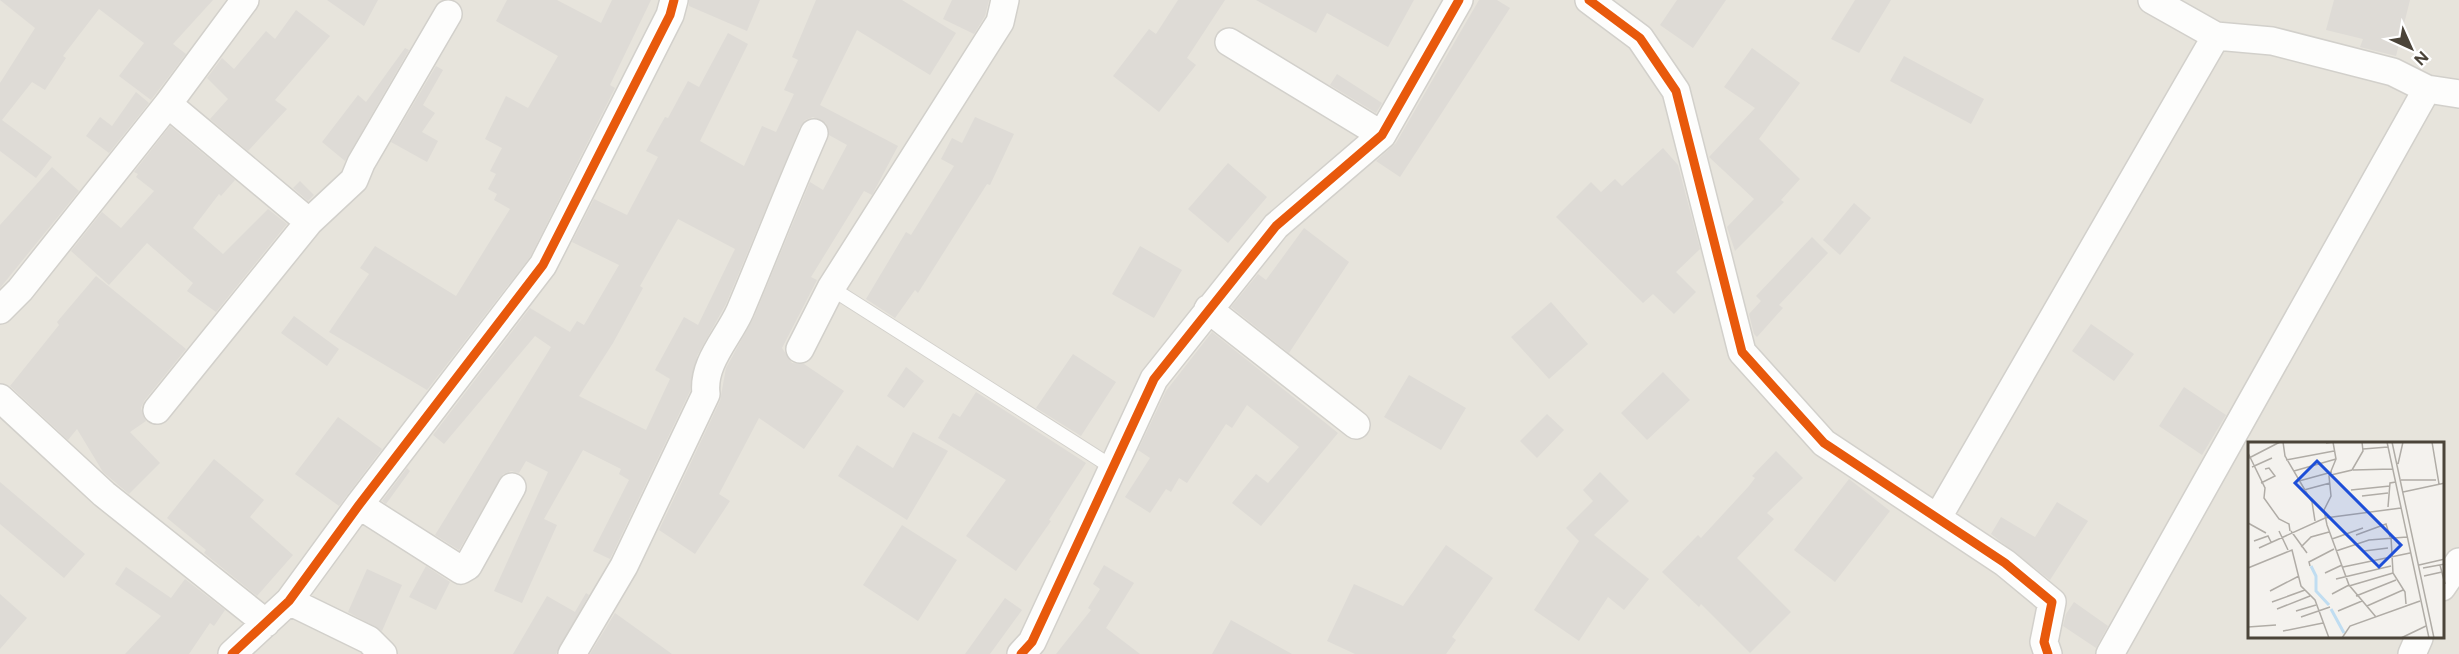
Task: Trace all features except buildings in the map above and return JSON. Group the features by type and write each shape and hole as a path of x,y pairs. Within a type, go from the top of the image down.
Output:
{"street":[{"path":"232,654 289,601 359,505 543,265 670,15 674,0"},
{"path":"800,349 831,288 1000,22 1005,0"},
{"path":"1021,654 1032,642 1154,379 1276,226 1337,177 1382,135 1459,0"},
{"path":"1589,0 1640,38 1676,91 1742,352 1824,443 2005,563 2052,602 2043,650"},
{"path":"2152,0 2216,36 2283,43 2393,72 2427,89 2459,94"},
{"path":"0,310 20,290 168,104 242,1"},
{"path":"158,410 309,222 354,180 361,163 448,14"},
{"path":"1938,517 2216,36"},
{"path":"1229,42 1382,135"},
{"path":"2110,654 2427,89"},
{"path":"168,104 309,222"},
{"path":"572,654 624,566 706,394 705,374 739,313 814,133"},
{"path":"1208,309 1356,425"},
{"path":"0,398 104,494 266,623"},
{"path":"359,505 461,570 468,566 512,488"},
{"path":"2444,584 2459,562"},
{"path":"289,601 369,640 383,654"},
{"path":"2412,654 2419,639"}],"lane":[{"path":"831,288 1112,467"}],"shaded area":[{"path":"0,0 2459,0 2459,654 0,654"}],"cycle path":[{"path":"232,654 289,601 359,505 543,265 670,15 674,0"},
{"path":"1021,654 1032,642 1154,379 1276,226 1382,135 1459,0"},
{"path":"1589,0 1640,38 1676,91 1742,352 1824,443 2005,563 2052,602 2044,642 2048,654"}]}
